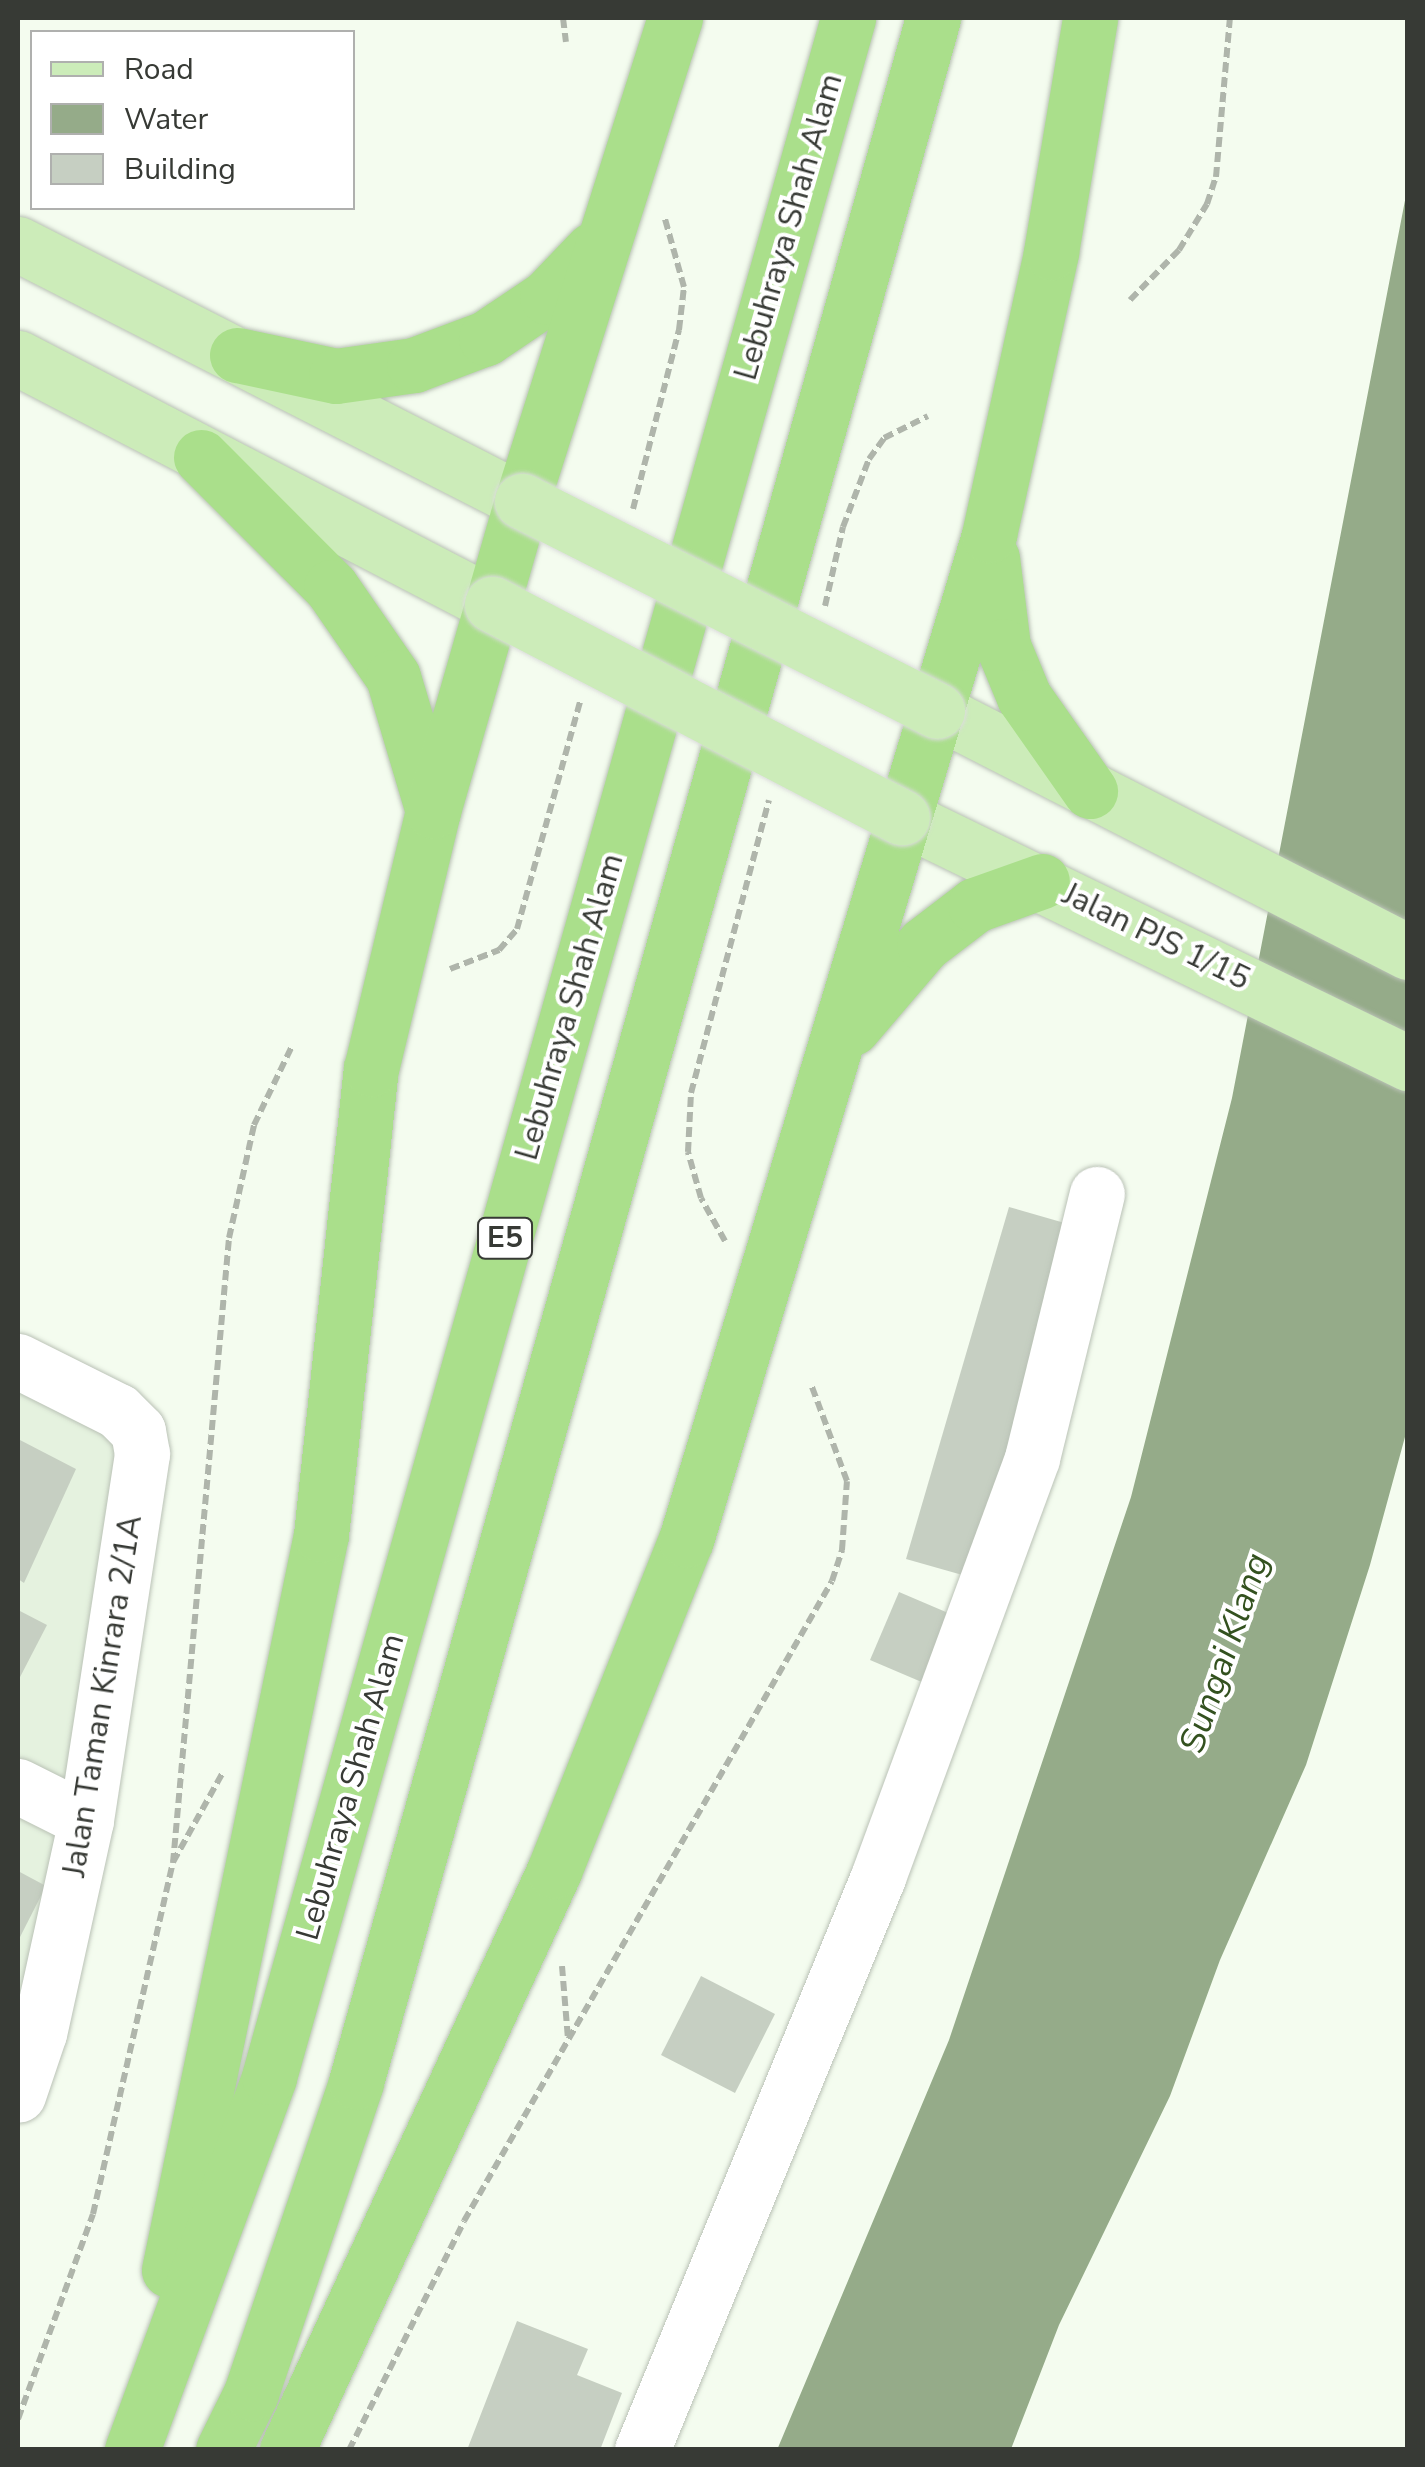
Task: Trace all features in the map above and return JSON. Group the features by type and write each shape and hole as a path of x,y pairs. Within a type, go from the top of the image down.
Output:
{"highway":[{"path":"132,2450 320,1535 371,1069 432,811 598,243 674,18"},
{"name":"Lebuhraya Shah Alam","path":"132,2450 270,2077 848,18"},
{"name":"E5","path":"223,2450 252,2393 356,2082 933,18"},
{"path":"286,2450 546,1889 686,1540 989,535 1052,252 1090,18"},
{"path":"237,356 336,376 414,366 501,328 547,297 598,243"},
{"path":"201,457 331,587 393,678 432,811"},
{"path":"989,535 1003,646 1024,697 1104,798"},
{"path":"838,1046 924,944 975,905 1060,888"}],"main road":[{"path":"18,244 1408,952"},
{"name":"Jalan PJS 1/15","path":"18,358 201,457 902,816 1060,888 1408,1063"}],"street":[{"path":"642,2450 878,1878 1032,1458 1097,1194"},
{"name":"Jalan Taman Kinrara 2/1A","path":"18,1361 118,1411 138,1431 142,1454 86,1820 28,2027 18,2095"},
{"path":"18,1786 86,1820"}],"path":[{"path":"563,18 566,42"},
{"path":"1130,300 1179,250 1207,204 1216,177 1230,18"},
{"path":"822,619 843,528 868,459 884,438 928,416"},
{"path":"726,1242 702,1198 688,1152 691,1093 772,790"},
{"path":"18,2419 94,2214 173,1863 229,1238 254,1125 292,1046"},
{"path":"349,2450 464,2221 832,1581 842,1550 848,1480 811,1384"}],"shaded area":[{"path":"18,1378 123,1439 76,1795 18,2009"}],"water":[{"name":"Sungai Klang","path":"1407,190 1408,1426 1370,1565 1306,1765 1220,1960 1170,2096 1059,2325 1011,2449 777,2450 949,2040 1131,1497 1232,1098"}],"building":[{"path":"1009,1207 1082,1228 980,1580 906,1559"},
{"path":"18,1439 76,1469 24,1583 18,1579"},
{"path":"899,1592 967,1621 938,1689 870,1660"},
{"path":"18,1610 47,1625 18,1681"},
{"path":"18,1871 46,1886 18,1941"},
{"path":"701,1976 775,2014 735,2093 661,2055"},
{"path":"517,2321 588,2349 577,2375 622,2393 600,2450 467,2450"}]}
